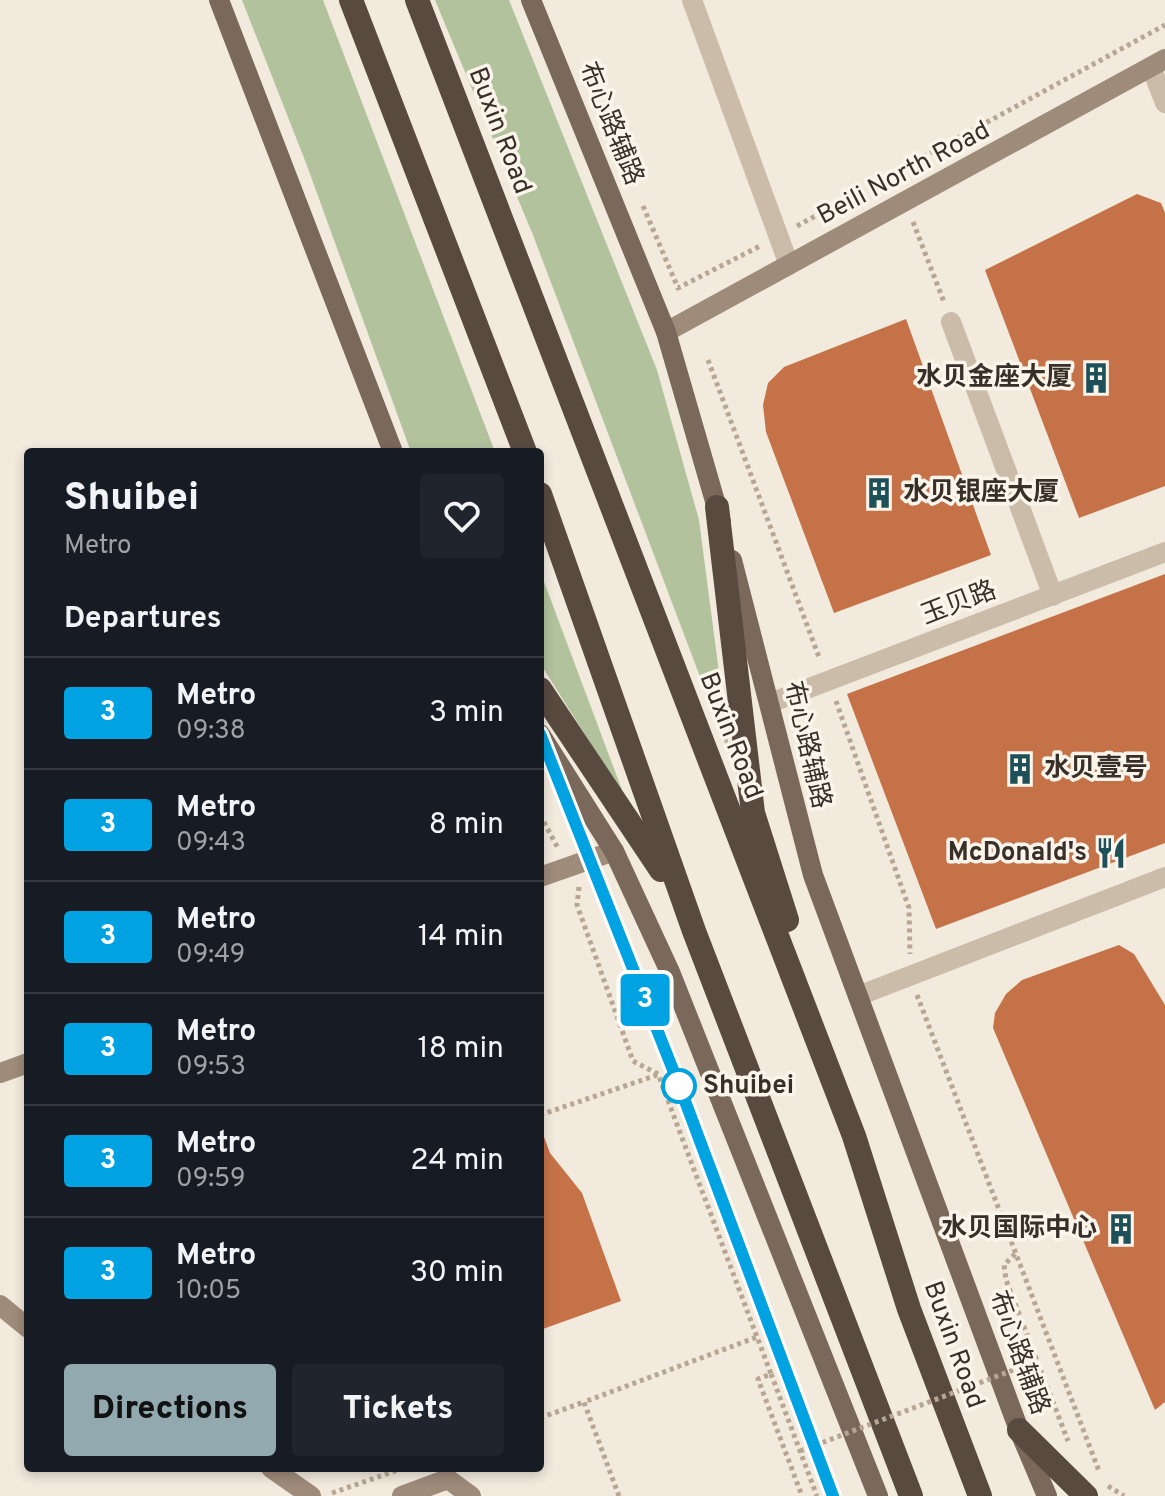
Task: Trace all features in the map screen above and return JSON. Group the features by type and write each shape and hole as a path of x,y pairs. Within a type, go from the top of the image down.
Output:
{"highway":[{"path":"351,0 523,448"},
{"name":"Buxin Road","path":"417,0 854,1136 909,1309 980,1496"},
{"path":"544,505 694,931 911,1496"},
{"path":"717,507 753,813 854,1136"},
{"path":"544,695 653,854 694,931"},
{"path":"1019,1430 1086,1496"}],"main road":[{"path":"219,0 391,448"},
{"name":"布心路辅路","path":"531,0 666,332 770,703 801,836 1019,1430 1047,1496"},
{"path":"544,740 614,851 670,972 878,1496"}],"street":[{"path":"692,0 789,265"},
{"name":"Beili North Road","path":"666,332 906,204 1158,63"},
{"path":"1158,63 1165,103"},
{"path":"951,322 1053,596"},
{"name":"玉贝路","path":"770,703 1165,552"},
{"path":"544,876 614,851"},
{"path":"858,996 1165,878"},
{"path":"0,1073 24,1064"},
{"path":"0,1305 24,1325"},
{"path":"277,1472 311,1496"},
{"path":"402,1496 448,1479 471,1496"}],"path":[{"path":"641,202 678,288 1165,25"},
{"path":"906,204 951,322"},
{"path":"708,360 819,657"},
{"path":"832,691 909,908 909,976 1104,1484 1124,1496"},
{"path":"544,822 561,852"},
{"path":"579,883 577,905 633,1061 658,1074 817,1496"},
{"path":"544,1114 658,1074"},
{"path":"1015,1254 1004,1265 1006,1280 1069,1446"},
{"path":"544,1417 757,1337"},
{"path":"800,1451 1037,1361"},
{"path":"771,1374 758,1379 802,1496"},
{"path":"584,1402 619,1496"},
{"path":"325,1496 391,1472"}],"green space":[{"path":"242,0 323,0 493,448 410,448 306,163"},
{"path":"435,0 509,0 657,370 699,520 730,756 533,235"},
{"path":"544,582 625,798 544,669"}],"building":[{"name":"水贝金座大厦","path":"1137,194 1161,203 1165,213 1165,486 1079,518 985,270"},
{"name":"水贝银座大厦","path":"906,319 991,555 834,613 766,432 763,405 768,383 784,367"},
{"name":"水贝壹号","path":"1165,574 1165,843 936,929 847,694"},
{"name":"水贝国际中心","path":"1119,945 1134,954 1165,1005 1165,1402 1155,1410 993,1028 995,1013 1006,994 1022,980"},
{"path":"544,1137 550,1153 582,1193 621,1301 544,1329"}],"metro line":[{"name":"3","path":"544,744 679,1085 833,1496"}],"place":[{"name":"水贝金座大厦","path":"1096,378"},
{"name":"水贝银座大厦","path":"879,493"},
{"name":"水贝壹号","path":"1020,769"},
{"name":"McDonald's","path":"1111,853"},
{"name":"Shuibei","path":"679,1086"},
{"name":"水贝国际中心","path":"1121,1229"}]}
